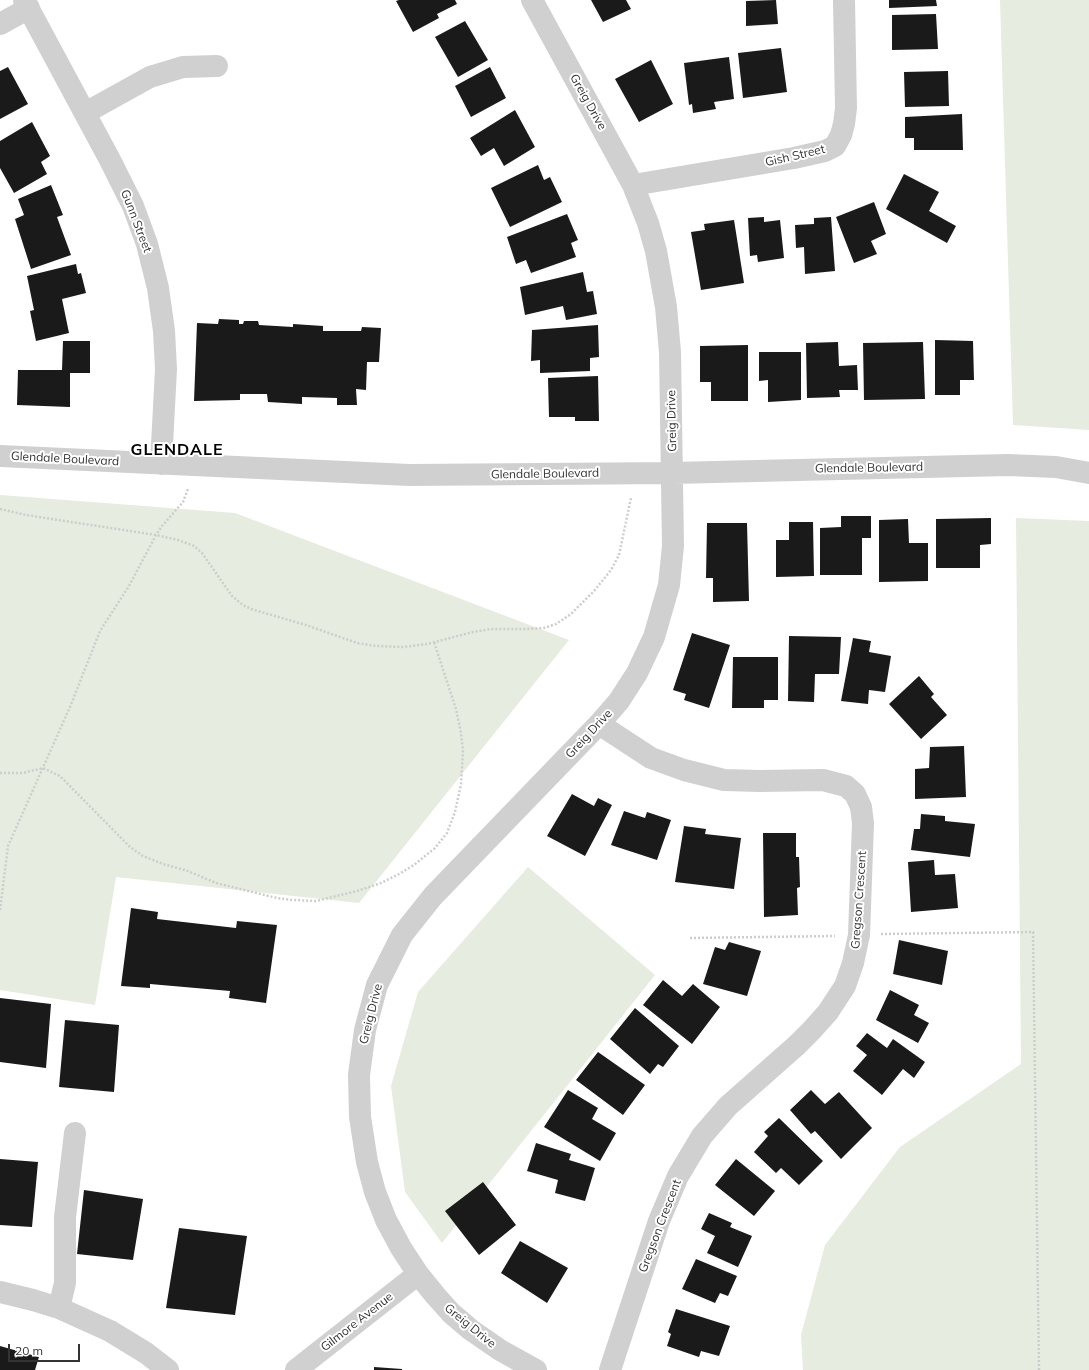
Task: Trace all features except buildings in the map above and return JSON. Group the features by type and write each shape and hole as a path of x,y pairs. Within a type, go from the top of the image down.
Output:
{"street":[{"name":"Greig Drive","path":"532,0 632,185 648,223 656,251 666,307 670,352 673,546 669,585 654,637 638,673 619,701 599,724 432,896 402,935 377,985 365,1030 359,1075 360,1117 367,1162 375,1192 386,1220 418,1274 451,1313 471,1330 500,1350 536,1370"},
{"name":"Gish Street","path":"632,185 794,158 819,153 835,146 841,135 846,108 844,0"},
{"path":"0,24 26,4"},
{"name":"Gunn Street","path":"26,4 110,160 133,206 147,244 158,288 164,331 166,369 161,464"},
{"path":"85,113 150,77 183,67 217,66"},
{"name":"Glendale Boulevard","path":"0,456 409,475 673,473 1008,465 1056,468 1089,473"},
{"name":"Gregson Crescent","path":"599,724 650,758 690,772 724,780 823,780 846,786 855,794 861,806 863,823 859,935 853,963 845,986 828,1012 812,1030 728,1106 702,1136 678,1176 659,1221 610,1370"},
{"path":"58,1308 65,1283 65,1217 75,1133"},
{"name":"Gilmore Avenue","path":"296,1370 418,1274"},
{"path":"0,1292 58,1308 110,1331 146,1353 168,1370"}],"path":[{"path":"0,910 8,846 70,707 100,631 129,586 156,535 183,502 188,489"},
{"path":"0,509 26,516 156,535 178,540 194,546 202,553 232,596 243,605 251,609 306,625 357,643 376,646 403,647 434,642 491,629 544,628 556,624 571,614 594,591 614,565 619,555 631,498"},
{"path":"0,773 22,773 43,768 60,776 130,847 143,856 163,864 188,871 216,883 277,898 316,901 357,891 381,883 414,865 435,848 447,833 455,812 461,784 463,750 462,733 456,709 434,642"},
{"path":"880,934 1033,932 1039,1370"},
{"path":"690,938 838,936"}],"shaded area":[{"path":"1000,0 1089,0 1089,430 1013,425"},
{"path":"0,495 235,513 569,640 359,903 116,877 95,1005 0,990"},
{"path":"1016,518 1089,521 1089,1370 803,1370 801,1335 825,1245 900,1147 1021,1064"},
{"path":"528,867 655,975 442,1243 405,1192 391,1086 418,992"}],"district":[{"name":"GLENDALE","path":"177,450"}]}
